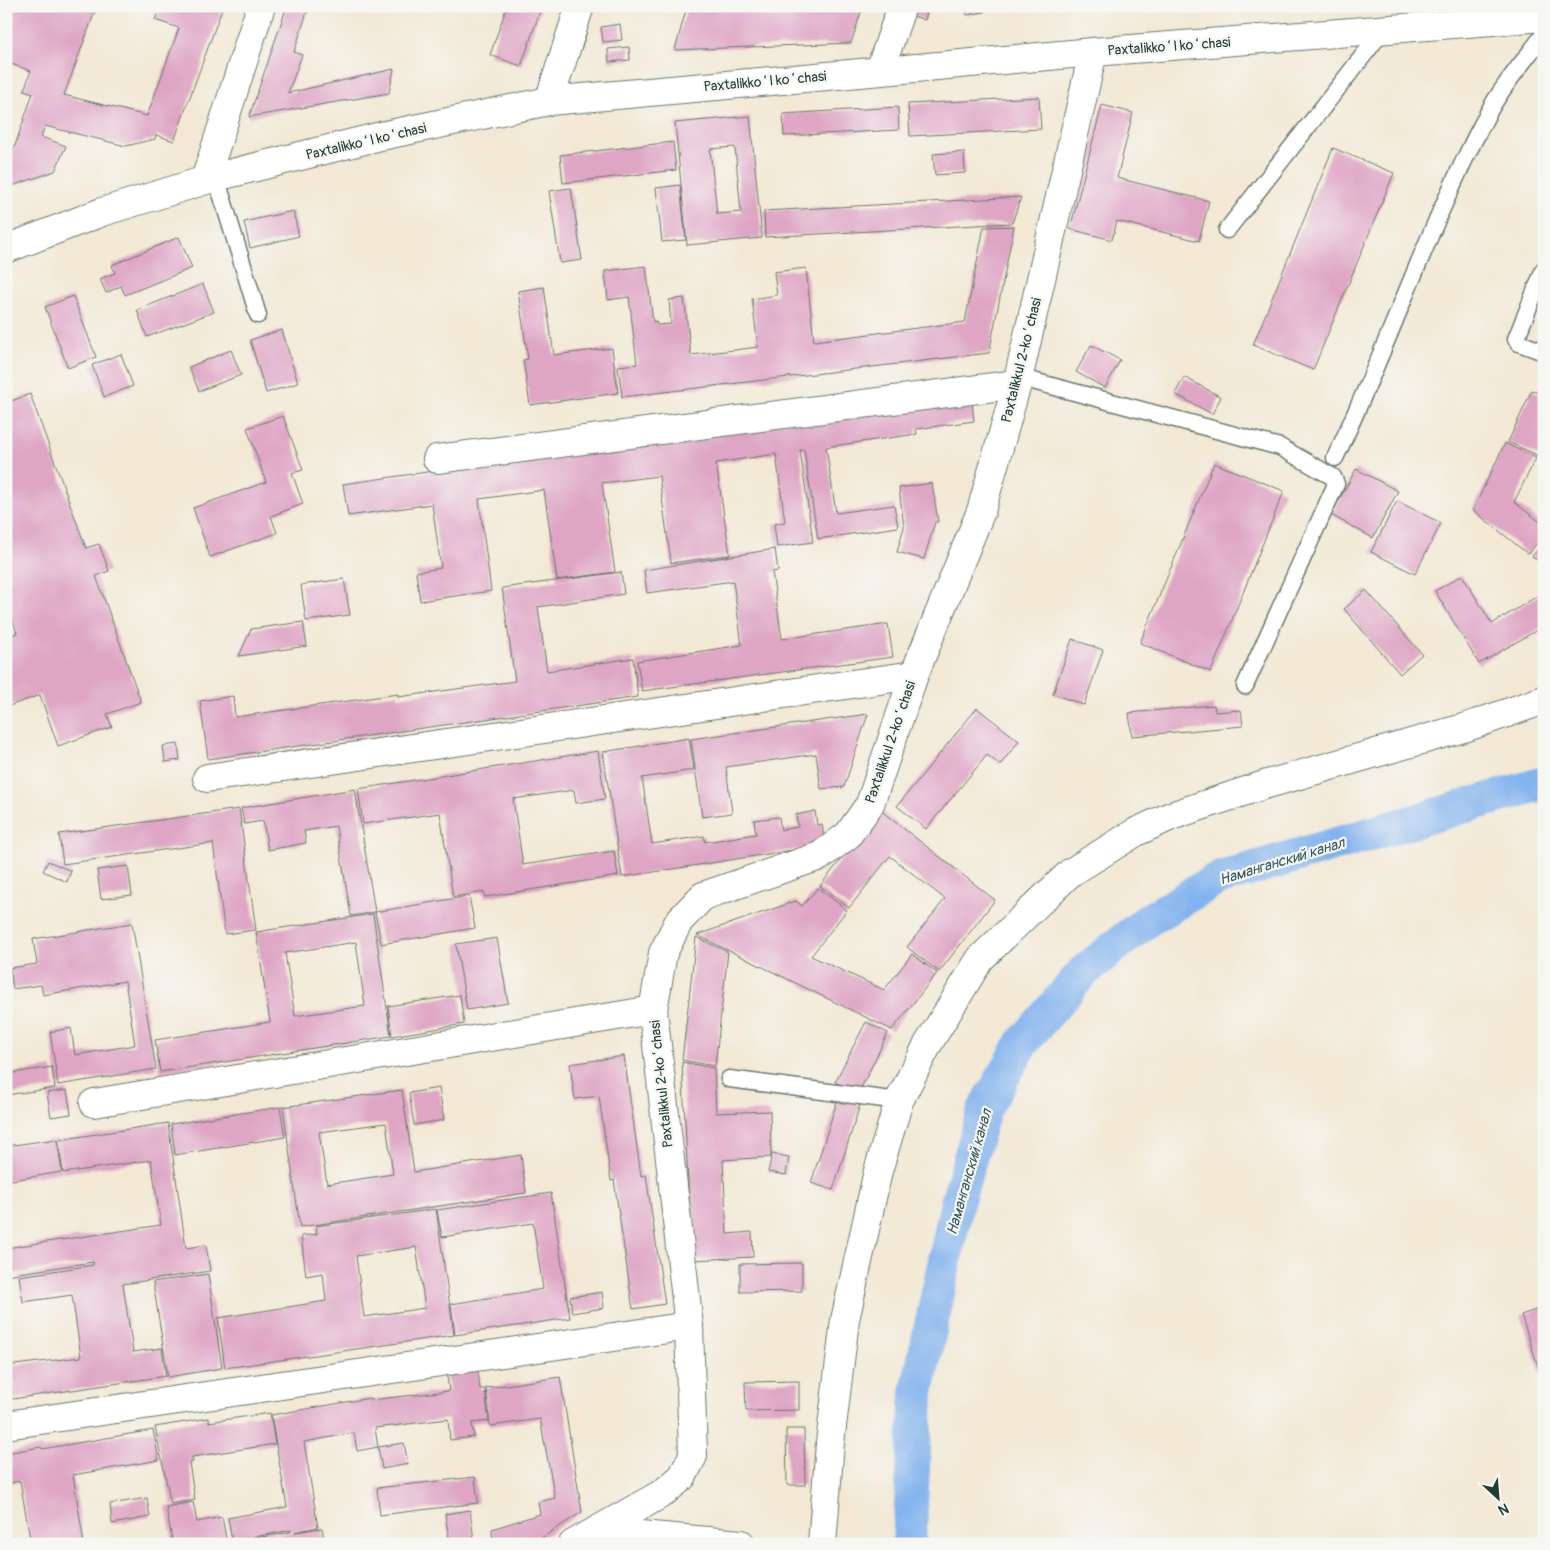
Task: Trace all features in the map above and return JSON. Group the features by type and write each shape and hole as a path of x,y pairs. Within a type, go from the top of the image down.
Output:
{"street":[{"path":"210,179 261,6"},
{"path":"549,101 580,6"},
{"path":"880,70 902,6"},
{"name":"Paxtalikkoʻl koʻchasi","path":"6,249 102,212 210,179 381,136 549,101 880,70 1384,29 1470,15 1544,17"},
{"name":"Paxtalikkul 2-koʻchasi","path":"573,1544 663,1493 682,1477 693,1456 688,1326 653,1010 663,953 679,921 703,896 820,856 848,835 870,804 914,675 981,511 1018,381 1093,52"},
{"path":"437,459 1018,381"},
{"path":"207,778 914,675"},
{"path":"822,1544 830,1443 845,1320 878,1171 899,1101 928,1044 980,960 1070,874 1136,832 1171,816 1264,785 1468,727 1544,700"},
{"path":"94,1103 653,1010"},
{"path":"6,1425 688,1326"},
{"path":"596,1531 741,1544"}],"lane":[{"path":"1227,230 1384,29"},
{"path":"1335,458 1368,389 1423,249 1488,113 1544,34"},
{"path":"210,179 258,315"},
{"path":"1544,269 1516,339 1519,344 1544,352"},
{"path":"1018,381 1280,447 1332,477 1336,484 1245,686"},
{"path":"729,1079 899,1101"}],"building":[{"path":"6,6 97,6 64,95 147,116 179,28 155,20 160,6 223,6 174,141 156,135 155,139 126,146 45,126 41,137 66,146 55,171 6,188 6,172 33,93 24,90 31,71 6,62"},
{"path":"287,6 309,6 294,52 302,55 288,93 394,69 389,93 249,117"},
{"path":"507,6 542,6 521,66 490,55"},
{"path":"687,6 863,6 851,43 675,50"},
{"path":"916,6 929,6 925,20 913,16"},
{"path":"965,6 983,6 984,12 967,15"},
{"path":"620,24 622,40 603,42 601,27"},
{"path":"629,47 630,60 609,62 608,49"},
{"path":"1039,97 1041,129 910,136 908,104"},
{"path":"1102,105 1133,113 1117,178 1209,201 1199,241 1117,221 1112,240 1070,229"},
{"path":"898,107 899,130 784,136 783,114"},
{"path":"750,116 762,238 687,245 675,123","holes":["735,147 741,212 717,214 710,149"]},
{"path":"673,142 676,170 563,183 560,155"},
{"path":"1333,148 1394,173 1313,370 1253,345"},
{"path":"964,152 965,173 935,175 933,154"},
{"path":"680,185 686,240 662,242 656,188"},
{"path":"571,188 582,260 560,263 549,191"},
{"path":"1021,197 1012,223 765,237 764,211"},
{"path":"293,211 299,236 250,248 244,222"},
{"path":"1014,226 989,353 622,397 618,366 637,364 629,297 608,300 605,271 646,266 653,322 656,321 657,325 671,324 669,300 684,298 691,355 758,347 752,299 777,295 774,272 806,268 814,341 965,322 984,227"},
{"path":"179,237 192,268 125,295 121,286 106,293 100,279 115,273 112,265"},
{"path":"203,284 214,312 147,337 137,310"},
{"path":"544,287 554,355 612,348 618,393 530,405 523,360 528,359 518,291"},
{"path":"73,296 96,357 68,368 45,307"},
{"path":"282,330 298,383 266,393 250,340"},
{"path":"1091,345 1120,360 1105,388 1076,372"},
{"path":"231,350 241,375 199,391 189,367"},
{"path":"121,354 133,386 104,397 92,365"},
{"path":"1184,377 1221,397 1212,414 1175,394"},
{"path":"1532,390 1544,395 1544,445 1539,456 1508,442"},
{"path":"30,394 86,548 99,544 109,571 96,576 141,702 107,714 112,727 58,746 40,695 6,707 6,637 17,633 6,602 6,403"},
{"path":"971,394 974,421 916,429 917,434 826,447 836,513 894,505 898,527 818,539 804,450 800,450 813,542 777,547 774,524 785,522 776,454 716,463 730,555 671,563 659,476 602,483 615,572 557,580 544,490 479,499 491,591 420,601 416,572 441,568 432,504 348,516 343,484"},
{"path":"283,416 303,470 292,473 303,504 271,516 277,533 210,557 193,508 266,482 247,428"},
{"path":"1505,443 1536,458 1514,502 1544,525 1544,535 1528,554 1473,510"},
{"path":"1214,463 1284,491 1211,672 1140,643"},
{"path":"1356,469 1398,491 1373,538 1331,515"},
{"path":"932,483 938,522 935,522 924,559 897,552 904,527 899,488"},
{"path":"1397,501 1441,523 1415,574 1371,552"},
{"path":"1544,543 1544,565 1532,556"},
{"path":"775,549 778,571 772,572 782,639 888,624 893,657 642,691 637,661 742,645 733,581 647,593 644,570"},
{"path":"621,572 624,594 538,607 547,671 633,658 638,697 208,759 200,701 233,696 235,717 398,694 398,697 515,681 502,588"},
{"path":"1462,575 1492,624 1544,592 1544,626 1479,664 1435,591"},
{"path":"344,579 350,615 306,621 301,585"},
{"path":"1366,590 1422,654 1400,674 1344,609"},
{"path":"303,622 307,646 239,656 251,629"},
{"path":"1072,639 1103,650 1084,705 1053,694"},
{"path":"1214,705 1215,712 1241,710 1243,726 1132,736 1129,713"},
{"path":"977,708 1019,741 1000,765 987,755 926,829 897,806"},
{"path":"868,714 844,787 821,789 816,754 726,767 732,813 702,817 691,739"},
{"path":"689,738 694,770 642,778 652,844 704,836 705,842 756,834 754,820 779,817 781,830 798,827 796,815 815,811 817,825 822,824 825,845 622,877 603,752"},
{"path":"178,744 180,760 165,762 163,746"},
{"path":"598,751 605,799 576,803 574,790 513,799 523,865 614,851 618,876 485,897 484,892 453,897 440,813 363,824 358,789"},
{"path":"355,789 375,912 351,916 336,826 304,831 306,843 268,850 263,821 244,824 241,808"},
{"path":"239,809 256,930 225,934 213,843 63,864 59,834"},
{"path":"880,810 995,900 939,972 907,947 945,899 890,856 849,908 820,886"},
{"path":"48,861 71,871 67,882 43,871"},
{"path":"128,866 132,895 101,899 97,870"},
{"path":"818,888 847,910 811,956 884,990 912,954 937,973 892,1030 697,935 796,901 802,906"},
{"path":"469,896 475,928 381,944 375,912"},
{"path":"373,914 391,1036 160,1072 155,1040 270,1022 256,932","holes":["356,942 365,1006 295,1016 285,953"]},
{"path":"132,923 156,1069 58,1085 50,1032 71,1028 75,1055 135,1045 125,981 43,995 41,985 13,989 10,968 37,964 33,939"},
{"path":"696,937 728,952 715,1066 682,1060"},
{"path":"497,938 508,1003 467,1010 456,944"},
{"path":"460,995 464,1024 392,1036 388,1006"},
{"path":"866,1022 888,1033 858,1094 835,1082"},
{"path":"624,1056 641,1176 646,1175 665,1304 633,1309 614,1180 611,1181 599,1096 575,1099 570,1064"},
{"path":"682,1062 714,1068 716,1113 770,1111 771,1157 723,1160 727,1234 752,1232 753,1257 692,1260"},
{"path":"52,1067 55,1088 6,1095 6,1074"},
{"path":"439,1088 444,1120 414,1125 409,1093"},
{"path":"67,1090 71,1114 51,1117 47,1093"},
{"path":"402,1090 414,1172 521,1155 526,1193 300,1227 283,1107","holes":["386,1123 393,1174 327,1184 319,1132"]},
{"path":"838,1098 860,1105 833,1190 811,1183"},
{"path":"280,1107 285,1137 175,1155 171,1124"},
{"path":"168,1123 186,1248 206,1245 210,1271 123,1284 133,1352 162,1348 166,1376 6,1400 6,1366 81,1357 72,1295 23,1302 19,1276 93,1265 93,1262 6,1275 6,1248 161,1225 151,1160 63,1173 58,1140"},
{"path":"57,1139 62,1172 6,1181 6,1146"},
{"path":"772,1154 789,1157 786,1175 768,1172"},
{"path":"551,1193 570,1318 455,1335 451,1304 543,1289 533,1223 442,1237 437,1210"},
{"path":"436,1209 454,1335 225,1368 218,1318 326,1301 323,1273 306,1276 301,1236 317,1234 316,1226","holes":["416,1247 425,1308 364,1317 356,1256"]},
{"path":"802,1263 802,1291 740,1292 740,1264"},
{"path":"208,1274 222,1368 168,1377 153,1282"},
{"path":"602,1292 604,1308 572,1313 570,1297"},
{"path":"1544,1307 1544,1381 1543,1381 1521,1315"},
{"path":"477,1362 480,1389 485,1389 489,1421 472,1423 474,1437 450,1440 448,1419 375,1428 378,1447 357,1451 354,1433 304,1442 318,1527 295,1532 322,1528 325,1544 239,1544 238,1541 291,1532 291,1530 232,1541 228,1518 287,1507 271,1415 370,1398 370,1400 449,1391 446,1366"},
{"path":"560,1377 582,1512 532,1544 493,1544 492,1529 540,1514 538,1502 555,1498 540,1419 490,1426 486,1388"},
{"path":"799,1381 799,1410 746,1411 745,1382"},
{"path":"270,1413 275,1444 192,1457 193,1462 189,1463 195,1500 171,1504 155,1427 209,1418 209,1422"},
{"path":"786,1429 804,1429 805,1485 787,1485"},
{"path":"153,1430 159,1460 73,1475 84,1544 31,1544 20,1481 6,1484 6,1453 41,1447 42,1449"},
{"path":"404,1443 408,1464 382,1469 378,1447"},
{"path":"475,1477 478,1503 380,1515 377,1488"},
{"path":"147,1498 150,1517 112,1524 110,1504"},
{"path":"193,1502 197,1522 222,1517 227,1543 173,1544 166,1507"},
{"path":"470,1510 474,1541 489,1539 490,1544 450,1544 445,1514"}],"waterway":[{"name":"Наманганский канал","path":"909,1544 917,1392 957,1203 984,1110 1023,1042 1083,972 1148,920 1217,879 1544,783"}]}
